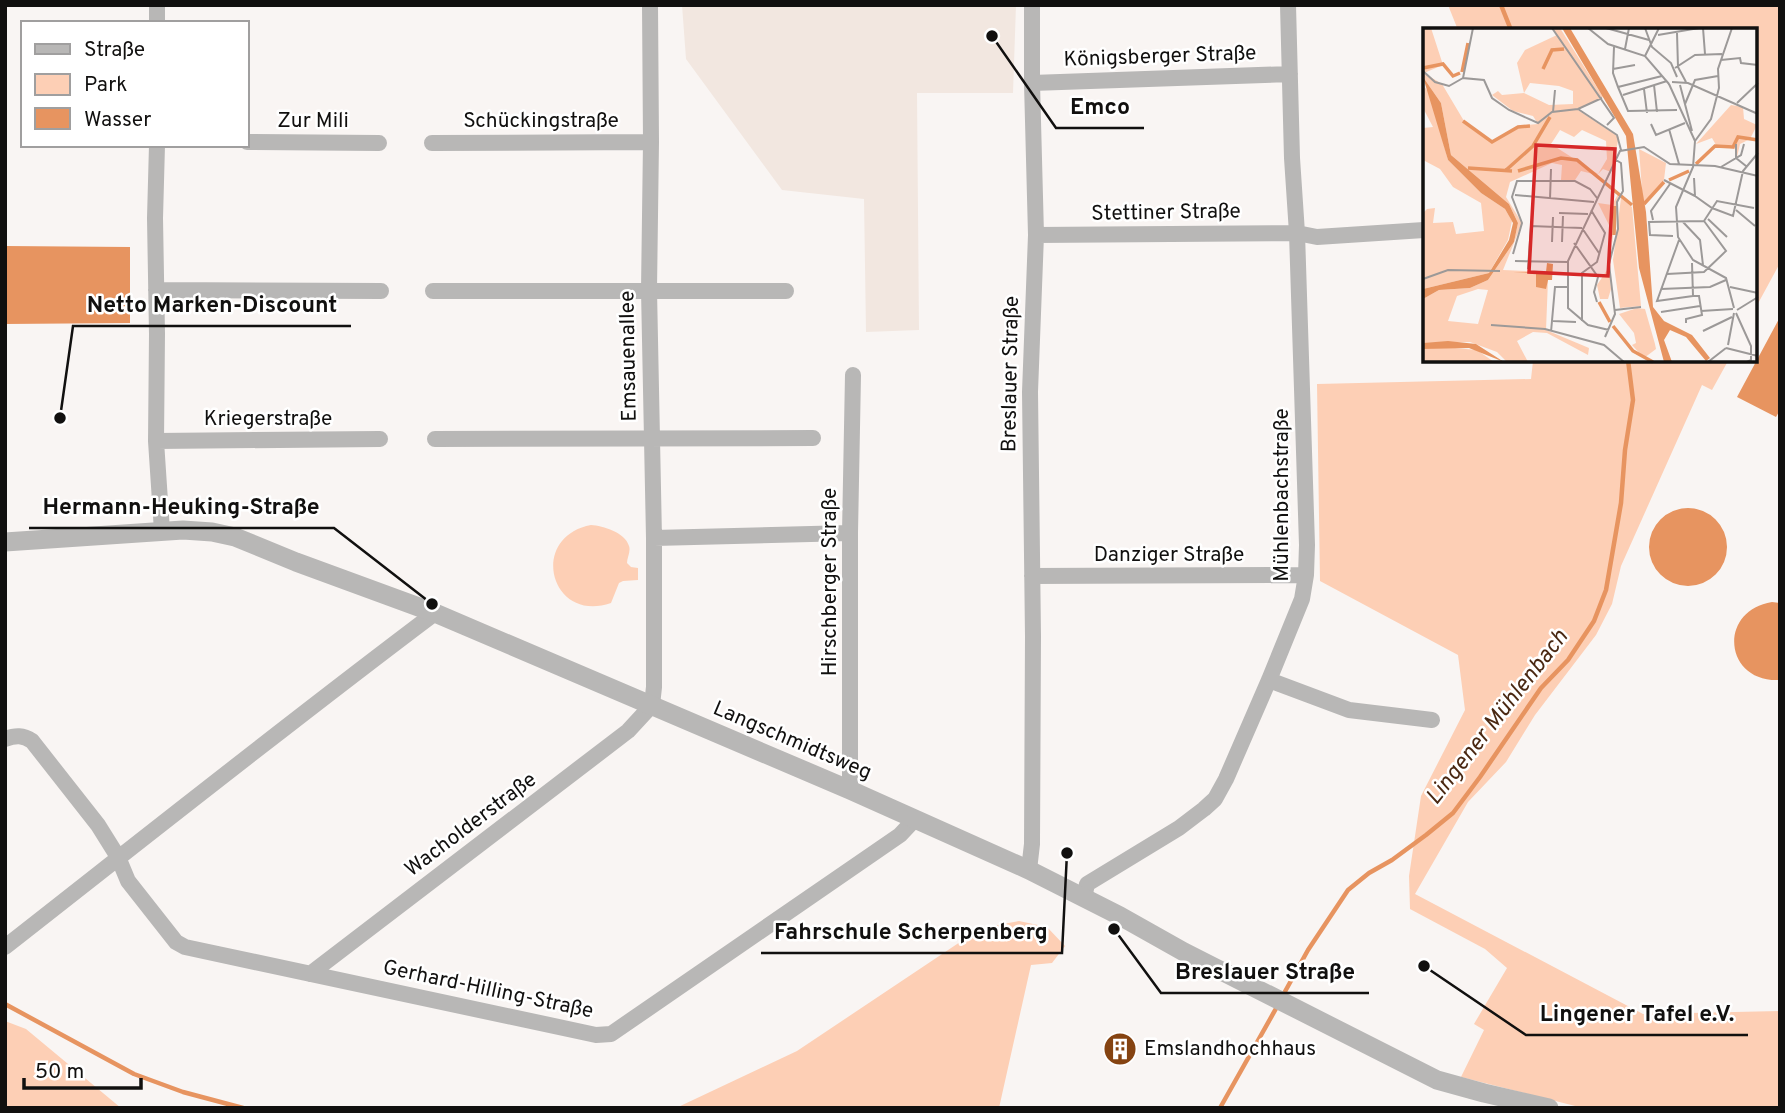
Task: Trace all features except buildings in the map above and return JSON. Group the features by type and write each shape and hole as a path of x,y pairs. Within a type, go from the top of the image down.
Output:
{"street":[{"name":"Emsauenallee","path":"650,5 649,290 654,538 653,705"},
{"name":"Breslauer Straße","path":"1029,870 1032,844 1030,392 1035,235 1032,5"},
{"name":"Mühlenbachstraße","path":"1084,898 1087,884 1179,828 1215,799 1226,779 1302,599 1307,545 1288,5"},
{"name":"Königsberger Straße","path":"1032,83 1290,74"},
{"name":"Zur Mili","path":"248,142 379,143"},
{"name":"Schückingstraße","path":"432,143 650,142"},
{"path":"157,147 156,441 162,531"},
{"name":"Stettiner Straße","path":"1035,235 1297,233 1317,237 1423,230"},
{"path":"156,290 380,291"},
{"path":"433,291 786,291"},
{"name":"Hirschberger Straße","path":"850,790 853,375"},
{"path":"435,439 813,438"},
{"name":"Kriegerstraße","path":"156,441 380,439"},
{"name":"Langschmidtsweg","path":"5,541 183,530 235,537 435,613 850,790 1029,870 1437,1080 1536,1106"},
{"path":"654,538 850,533"},
{"name":"Danziger Straße","path":"1032,576 1306,575"},
{"path":"5,947 435,613"},
{"path":"1269,680 1349,710 1432,720"},
{"name":"Wacholderstraße","path":"310,974 628,731 653,705"},
{"name":"Gerhard-Hilling-Straße","path":"5,738 25,736 32,741 98,825 118,857 128,881 176,942 185,947 596,1035 611,1034 900,835 915,819"}],"shaded area":[{"path":"682,5 1016,5 1013,93 917,93 919,330 866,332 864,199 782,190 686,59"}],"green space":[{"path":"1448,5 1780,5 1780,263 1757,305 1757,28 1457,28"},
{"path":"1533,362 1727,362 1712,390 1702,385 1621,566 1612,604 1596,635 1535,715 1506,762 1468,802 1415,894 1643,1014 1780,1011 1780,1108 1583,1108 1461,1077 1484,1030 1474,1024 1507,968 1485,949 1410,909 1409,876 1421,796 1465,710 1458,655 1320,581 1317,384 1531,379"},
{"path":"591,525 613,531 627,541 630,550 627,563 638,568 638,580 619,583 611,603 590,606 573,601 561,591 554,576 554,560 559,545 571,533"},
{"path":"1019,921 1047,927 1065,946 1052,963 1031,965 999,1108 676,1108 797,1051 981,928"},
{"path":"5,1021 26,1029 121,1108 5,1108"}],"water":[{"path":"5,5 6,246 130,247 130,323 5,324"},
{"path":"1780,317 1780,410 1776,417 1737,397"},
{"path":"1688,508 1703,511 1716,519 1724,532 1727,547 1724,562 1716,575 1703,583 1688,586 1673,583 1660,575 1652,562 1649,547 1652,532 1660,519 1673,511"},
{"path":"1772,602 1780,603 1780,680 1761,678 1747,670 1738,659 1734,646 1736,631 1742,618 1754,608"}],"waterway":[{"name":"Lingener Mühlenbach","path":"1501,5 1510,28"},
{"name":"Lingener Mühlenbach","path":"1282,997 1308,950 1348,890 1453,813 1541,688 1568,660 1594,621 1606,590 1621,503 1625,450 1633,400 1628,362"},
{"path":"5,1004 134,1074 183,1092 243,1108"},
{"name":"Lingener Mühlenbach","path":"1220,1108 1278,1005"}],"place":[{"name":"Emco","path":"992,36"},
{"name":"Netto Marken-Discount","path":"60,418"},
{"name":"Hermann-Heuking-Straße","path":"432,604"},
{"name":"Fahrschule Scherpenberg","path":"1067,853"},
{"name":"Breslauer Straße","path":"1114,929"},
{"name":"Lingener Tafel e.V.","path":"1424,966"},
{"name":"Emslandhochhaus","path":"1120,1049"}]}
